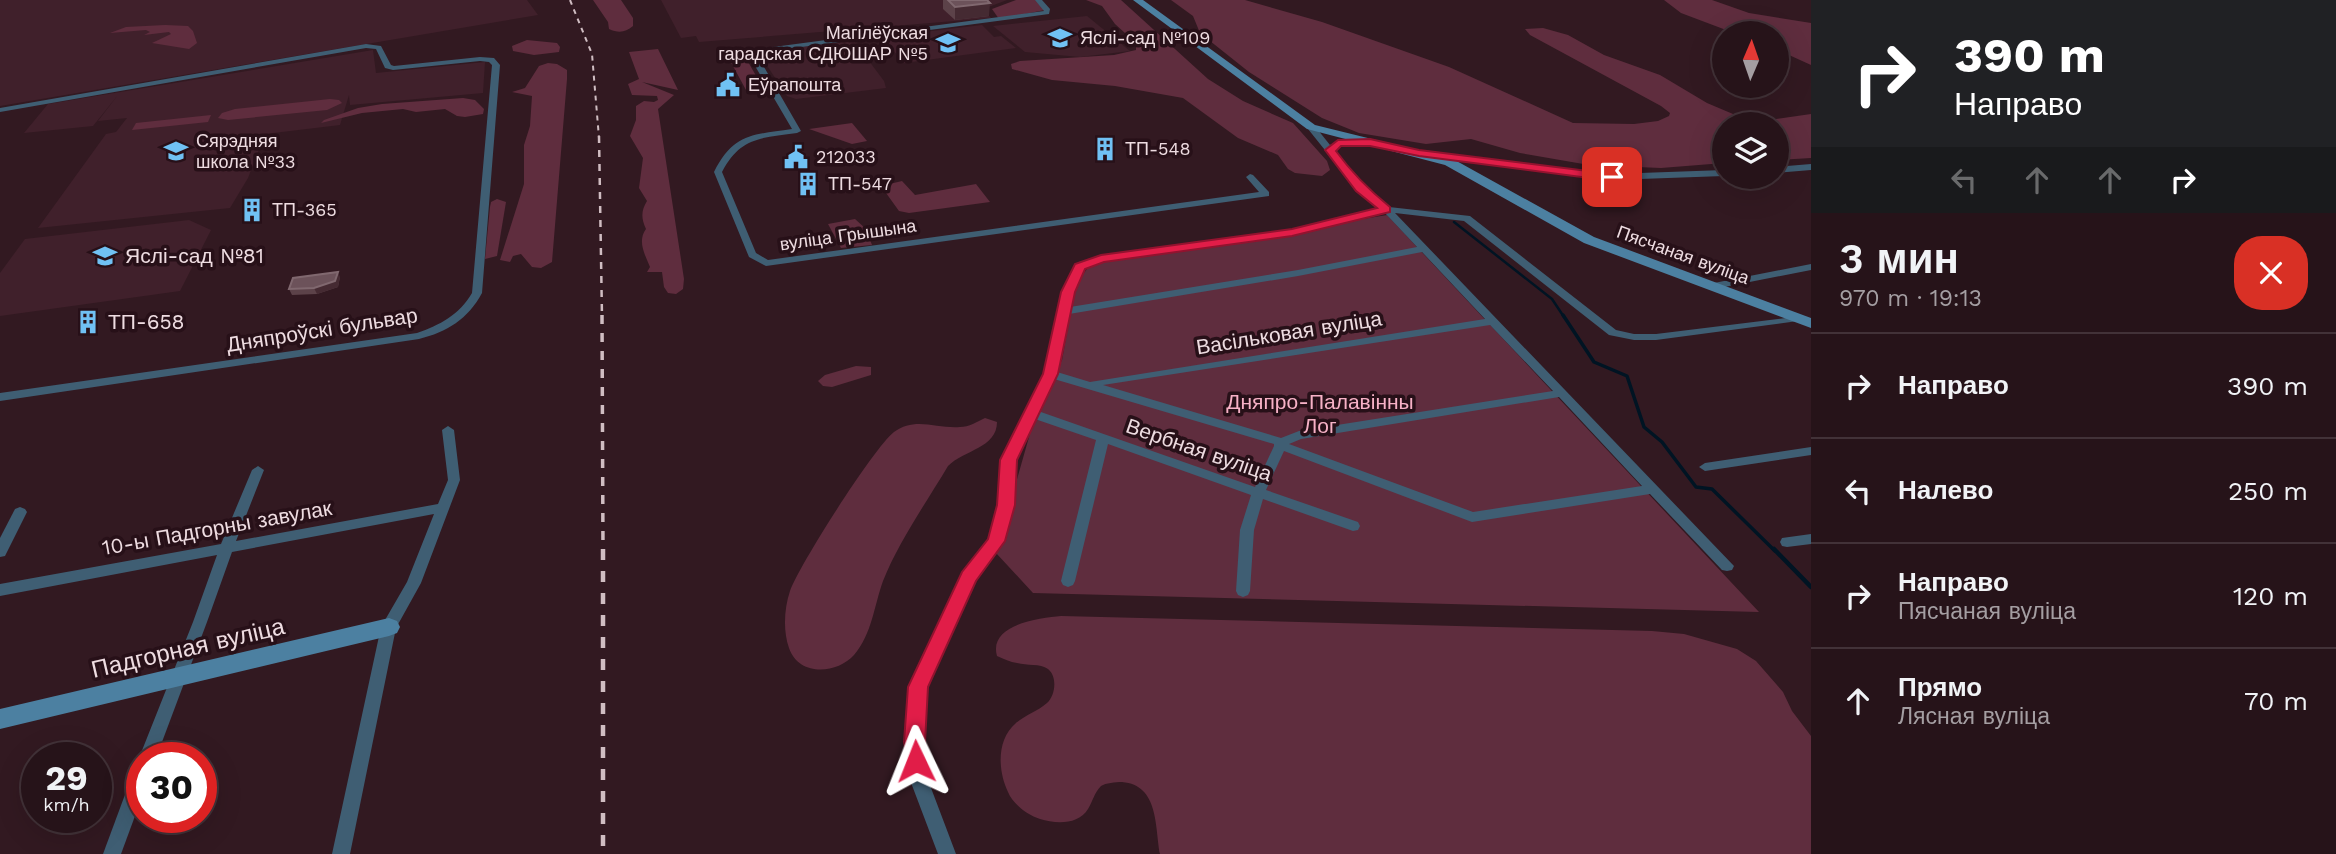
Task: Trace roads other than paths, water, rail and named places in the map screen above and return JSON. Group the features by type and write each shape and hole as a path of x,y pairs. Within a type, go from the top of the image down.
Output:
{"street":[{"name":"вуліца Грышына","path":"1038,0 1048,10 1047,13 752,51 797,131 738,142 726,155 718,172 752,255 757,260 766,262 1266,194 1250,177"},
{"path":"1137,0 1311,127 1360,188 1386,209 1727,566"},
{"name":"Дняпроўскі бульвар","path":"0,110 373,46 379,47 388,66 393,68 480,59 495,62 477,293 470,307 453,322 419,337 0,397"},
{"name":"Пясчаная вуліца","path":"1311,127 1419,153 1471,172 1589,240 1804,321"},
{"path":"1330,150 1338,143 1370,142"},
{"path":"1419,153 1612,177 1712,173"},
{"path":"1789,169 1811,167"},
{"path":"947,854 919,780 914,742 918,687 969,577 996,541 1006,505 1008,460 1051,374 1068,292 1075,273 1087,262 1292,232 1386,209 1467,218 1613,332 1634,337 1656,337 1804,321"},
{"path":"1066,311 1298,273 1423,249"},
{"path":"1714,286 1811,267"},
{"name":"Васільковая вуліца","path":"1091,384 1493,321"},
{"path":"1051,374 1280,443 1417,498 1476,517 1651,489"},
{"path":"1242,591 1247,530 1258,493 1280,443 1298,435 1563,393"},
{"name":"Вербная вуліца","path":"1031,413 1353,526"},
{"path":"341,854 389,627 414,583 454,480 448,430"},
{"path":"1068,581 1103,439"},
{"path":"1705,467 1811,451"},
{"path":"153,742 258,470"},
{"name":"10-ы Падгорны завулак","path":"0,590 442,508"},
{"path":"0,552 20,512"},
{"path":"1787,542 1811,539"},
{"name":"Падгорная вуліца","path":"0,719 389,627"},
{"path":"112,854 126,816"}],"waterway":[{"path":"1454,222 1552,299 1564,317"},
{"path":"1563,315 1594,362 1627,376 1644,427 1662,442 1696,487 1712,489 1775,551"},
{"path":"1774,549 1811,587"}],"railway":[{"path":"570,0 592,54 599,138"},
{"path":"599,136 602,317"},
{"path":"602,315 603,551"},
{"path":"603,551 603,854"}],"place":[{"name":"Яслі-сад №109","path":"1060,38"},
{"name":"Магілёўская гарадская СДЮШАР №5","path":"948,43"},
{"name":"Еўрапошта","path":"728,85"},
{"name":"ТП-548","path":"1105,149"},
{"name":"Сярэдняя школа №33","path":"176,151"},
{"name":"212033","path":"796,157"},
{"name":"ТП-547","path":"808,184"},
{"name":"ТП-365","path":"252,210"},
{"name":"Яслі-сад №81","path":"105,256"},
{"name":"ТП-658","path":"88,322"}],"park label":[{"name":"Дняпро-Палавінны Лог","path":"1320,414"}]}
